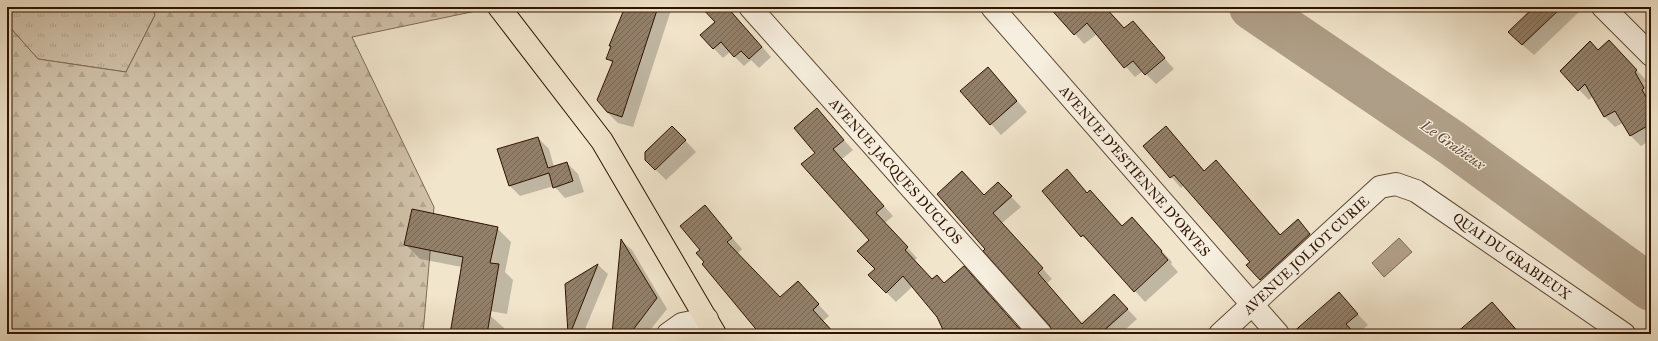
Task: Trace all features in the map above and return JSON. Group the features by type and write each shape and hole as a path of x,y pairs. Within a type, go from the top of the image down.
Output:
{"main road":[{"path":"499,7 602,141 709,329"}],"street":[{"name":"AVENUE JACQUES DUCLOS","path":"750,7 1041,334"},
{"name":"AVENUE D'ESTIENNE D'ORVES","path":"992,7 1278,334"},
{"path":"1603,7 1651,55"},
{"name":"AVENUE JOLIOT CURIE","path":"1220,334 1380,187 1396,184"},
{"name":"QUAI DU GRABIEUX","path":"1396,184 1416,192 1624,334"},
{"path":"668,334 682,324 709,329"}],"green space":[{"path":"7,7 152,7 155,15 126,72 38,59 7,24"},
{"path":"152,7 473,7 476,11 352,37 434,207 423,334 7,334 7,24 38,59 126,72 155,15"}],"shaded area":[{"path":"1399,238 1412,252 1384,277 1372,263"}],"building":[{"path":"625,7 658,7 622,117 607,112 597,100 613,61 606,59 611,46 609,46"},
{"path":"701,7 727,7 762,47 749,59 741,51 734,57 721,42 713,49 700,35 715,22"},
{"path":"1049,7 1105,7 1124,28 1133,21 1165,58 1145,75 1133,61 1124,68 1087,23 1074,35"},
{"path":"1534,7 1562,7 1522,45 1508,32"},
{"path":"1609,40 1637,70 1635,72 1644,88 1642,90 1651,105 1651,124 1630,136 1615,111 1604,117 1585,84 1578,91 1560,71 1590,41 1598,50"},
{"path":"988,67 1017,101 990,125 960,91"},
{"path":"817,108 844,140 833,149 884,206 876,213 908,247 905,250 932,279 937,275 944,283 964,266 1024,334 945,334 937,317 903,276 886,293 868,275 875,269 857,251 869,240 801,164 815,153 794,128"},
{"path":"672,126 686,140 655,170 645,160 645,152"},
{"path":"1166,126 1204,171 1216,160 1280,235 1298,219 1310,234 1260,280 1246,265 1250,262 1174,175 1170,178 1143,146"},
{"path":"538,137 548,168 567,162 573,181 553,188 549,173 509,186 497,149"},
{"path":"1067,169 1087,193 1090,190 1122,226 1132,217 1168,260 1134,292 1083,235 1081,237 1042,191"},
{"path":"962,171 984,195 998,182 1012,196 993,213 1043,268 1038,273 1082,324 1114,294 1128,309 1100,334 1053,334 1050,326 983,251 985,249 937,194"},
{"path":"705,205 732,238 727,242 780,297 798,281 819,304 813,310 835,334 760,334 702,264 704,262 696,253 700,250 680,226"},
{"path":"412,209 498,227 490,263 499,264 487,334 450,334 463,257 404,245"},
{"path":"621,239 657,298 630,334 612,334"},
{"path":"598,264 570,334 568,334 565,284"},
{"path":"1339,292 1358,314 1346,324 1355,334 1291,334"},
{"path":"1492,302 1520,334 1455,334"}],"waterway":[{"name":"Le Grabieux","path":"1252,7 1452,143 1651,288"}]}
